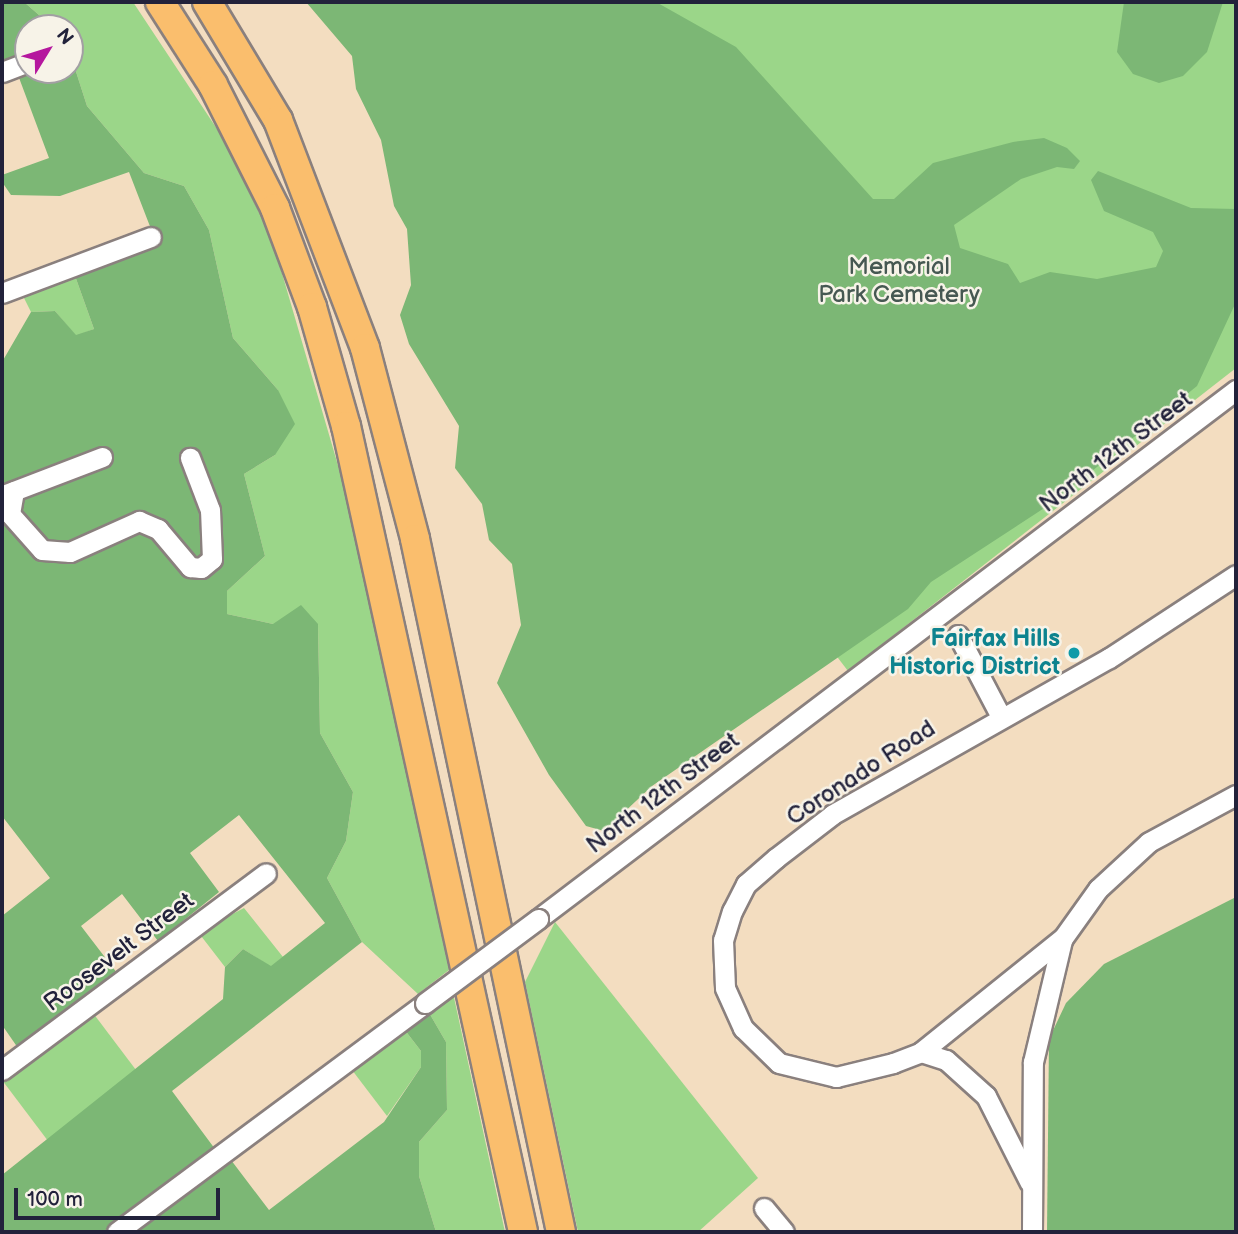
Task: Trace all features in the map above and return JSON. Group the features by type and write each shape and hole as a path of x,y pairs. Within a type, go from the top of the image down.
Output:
{"highway":[{"path":"160,2 214,85 275,208 312,307 346,426 523,1232"},
{"path":"208,2 278,120 365,348 415,539 561,1232"}],"street":[{"path":"2,293 151,237"},
{"name":"North 12th Street","path":"117,1232 538,919 1236,390"},
{"path":"102,457 8,493 10,514 42,551 70,552 139,521 158,528 190,568 201,568 212,559 209,510 190,458"},
{"name":"Coronado Road","path":"921,1052 836,1077 779,1063 743,1028 725,988 723,940 746,884 832,815 1000,715 1109,658 1236,575"},
{"path":"958,635 1000,715"},
{"path":"921,1052 1063,938 1121,864 1168,830 1236,795"},
{"name":"Roosevelt Street","path":"2,1070 266,873"},
{"path":"1032,1232 1036,1196 1033,1062 1048,976 1063,938"},
{"path":"921,1052 946,1060 986,1096 1036,1196"},
{"path":"764,1208 784,1232"}],"green space":[{"path":"2,2 24,2 38,14 14,14 14,64 12,59 2,62"},
{"path":"24,2 133,2 221,135 272,239 344,486 449,970 418,994 362,942 327,878 346,841 353,792 320,733 318,624 273,624 227,614 227,591 265,556 244,474 275,455 278,390 233,338 209,230 184,186 144,173 87,106 80,84 84,84 84,14 38,14"},
{"name":"Memorial Park Cemetery","path":"306,2 656,2 736,47 873,199 894,199 933,163 1013,142 1044,138 1067,148 1080,161 1074,169 1057,167 1021,179 954,225 960,248 1008,264 1020,283 1050,272 1097,279 1156,267 1163,251 1153,232 1104,211 1091,180 1098,171 1191,208 1236,209 1236,302 1197,386 1055,501 931,582 908,609 652,786 604,831 586,826 549,775 497,683 521,625 512,564 489,540 482,504 455,468 459,426 409,344 400,315 411,285 407,229 394,206 381,140 356,89 352,56"},
{"name":"Memorial Park Cemetery","path":"334,2 1236,2 1236,368 848,671"},
{"path":"1124,2 1223,2 1207,52 1183,76 1159,83 1133,74 1117,52"},
{"path":"21,84 80,84 87,106 144,173 184,186 209,230 233,338 278,390 295,424 275,455 244,474 265,556 227,591 227,614 273,624 301,605 318,624 320,733 353,792 346,841 327,878 362,942 172,1091 215,1149 103,1232 2,1232 2,1175 223,999 225,967 243,949 271,966 325,923 239,815 190,853 219,892 158,941 122,894 81,926 117,973 18,1048 2,1025 2,916 50,878 2,816 2,362 31,312 55,311 76,335 94,329 74,273 156,242 129,172 60,196 11,195 2,182 2,175 49,158"},
{"path":"74,273 94,329 76,336 55,311 31,312 22,294"},
{"path":"1236,897 1236,1232 1047,1232 1049,1039 1066,1003 1104,964"},
{"path":"244,908 283,957 271,967 243,949 225,967 198,932"},
{"path":"555,922 758,1178 698,1232 578,1232 525,982"},
{"path":"453,993 505,1232 436,1232 419,1176 419,1142 447,1110 446,1042 428,1011"},
{"path":"428,1011 446,1042 447,1110 419,1142 419,1176 436,1232 135,1232 231,1160 269,1210 384,1122 421,1067 421,1051 404,1029"},
{"path":"93,1013 138,1072 47,1140 3,1081"},
{"path":"404,1029 421,1051 421,1067 387,1116 352,1070"}],"place":[{"name":"Fairfax Hills Historic District","path":"1074,653"}]}
